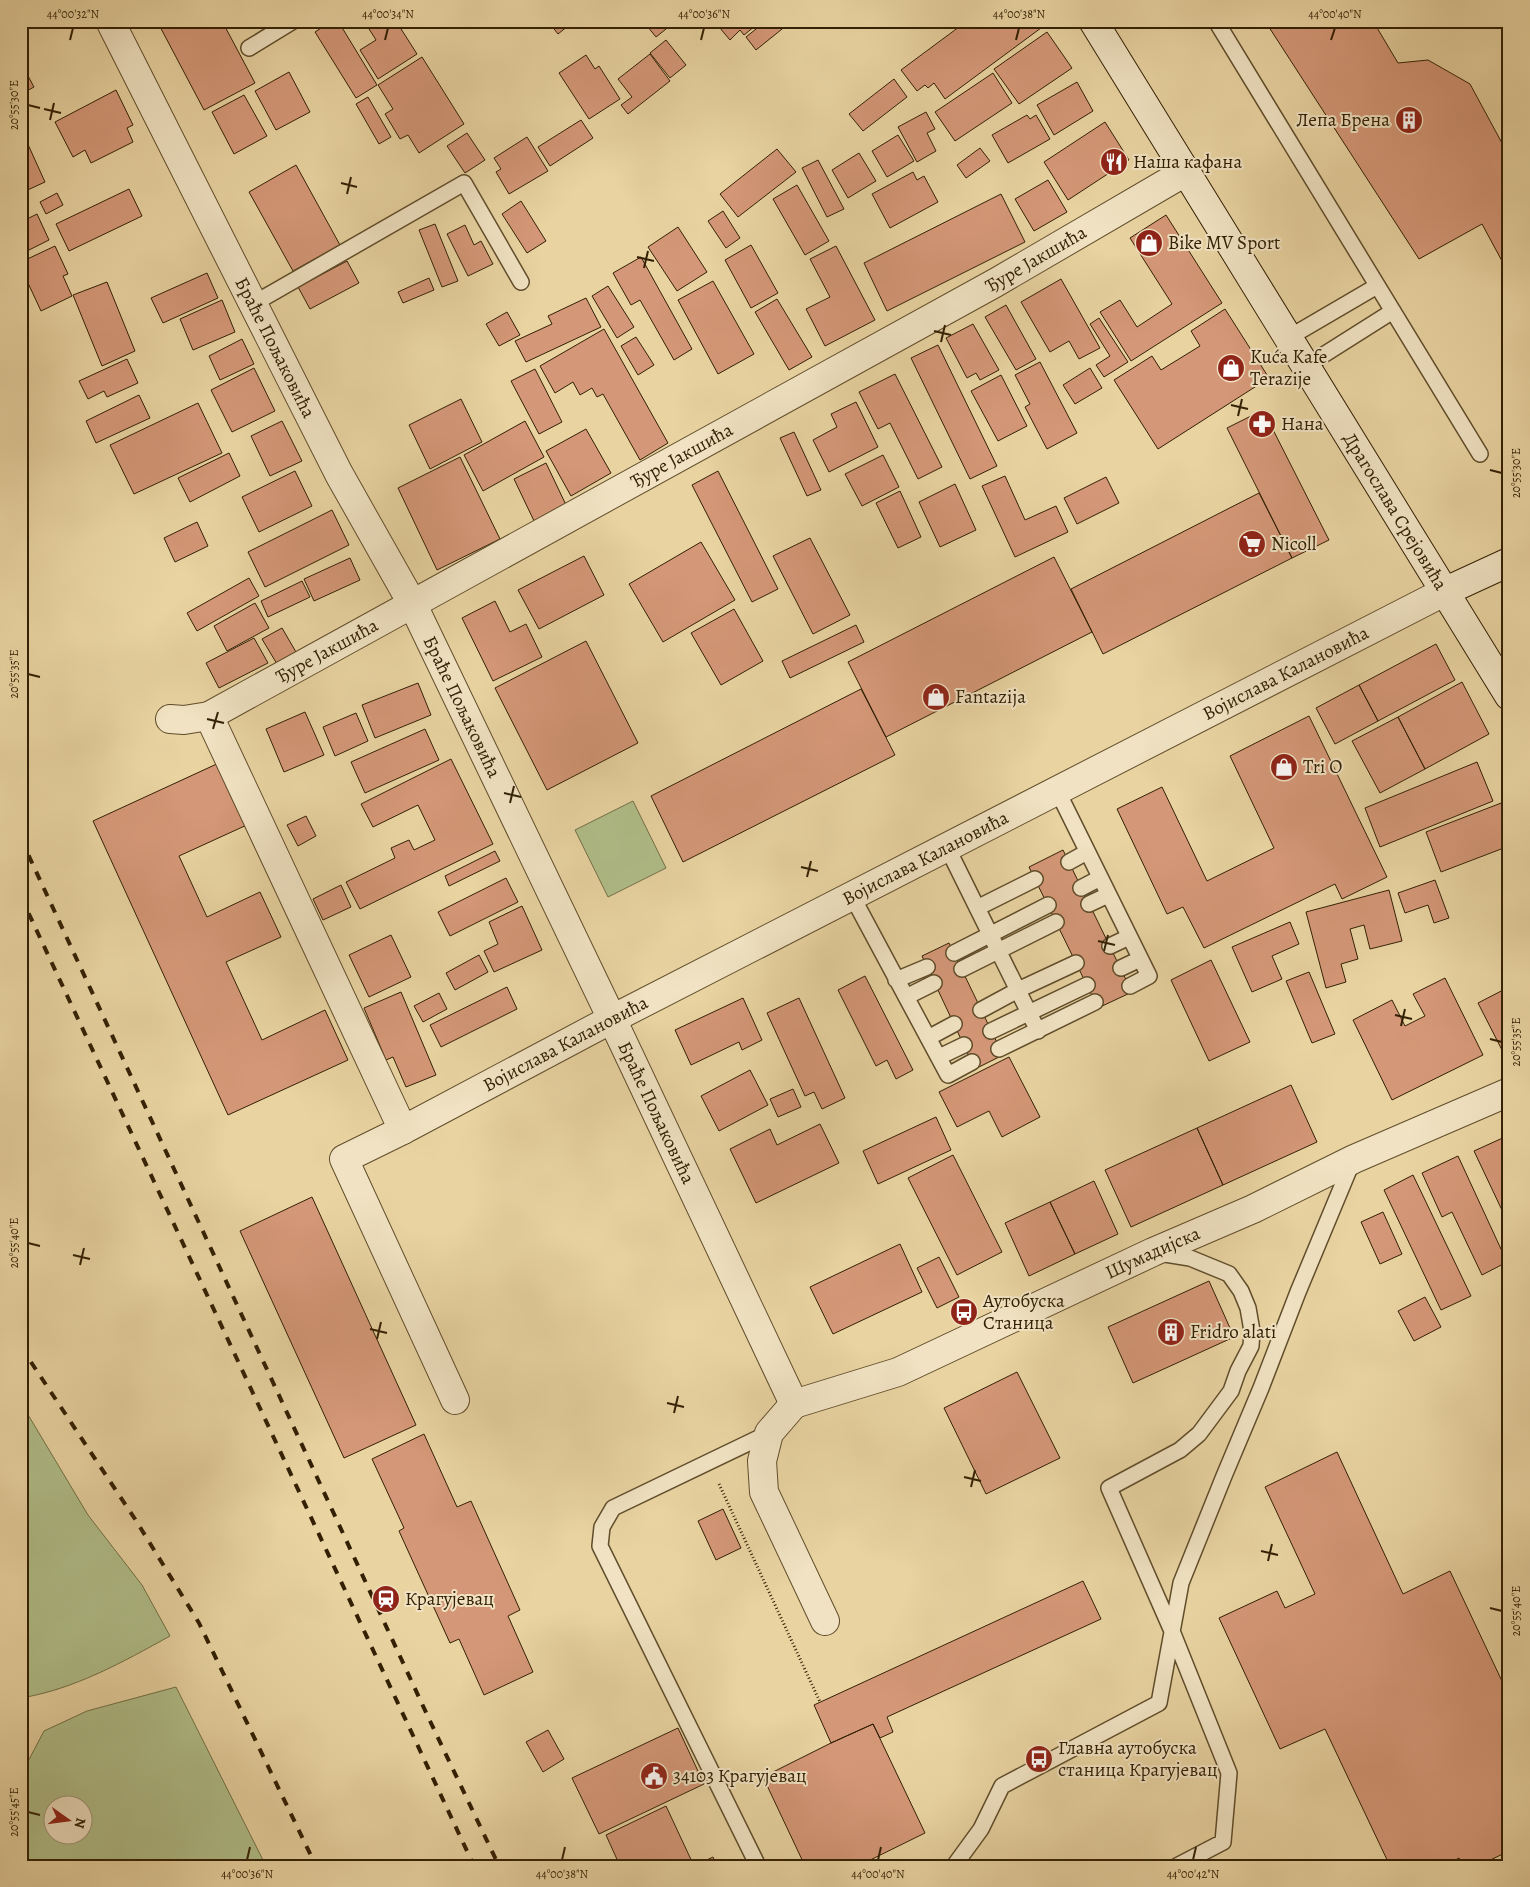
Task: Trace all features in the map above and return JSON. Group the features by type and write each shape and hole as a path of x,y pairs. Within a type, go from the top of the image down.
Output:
{"street":[{"name":"Браће Пољаковића","path":"110,21 339,474 413,605 794,1404"},
{"name":"Драгослава Срејовића","path":"1093,21 1509,696"},
{"name":"Ђуре Јакшића","path":"170,719 184,720 209,716 995,283 1187,172"},
{"name":"Војислава Калановића","path":"455,1400 344,1159 1057,790 1446,591 1509,562"},
{"path":"209,716 403,1130"},
{"name":"Шумадијска","path":"794,1404 898,1372 1153,1252 1253,1209 1354,1159 1509,1092"},
{"path":"794,1404 769,1433 762,1461 764,1492 825,1621"}],"lane":[{"path":"1216,21 1480,454"},
{"path":"250,48 287,23"},
{"path":"253,304 464,183 521,282"},
{"path":"1288,338 1377,286"},
{"path":"1306,366 1393,310"},
{"path":"1057,790 1149,976 1130,986"},
{"path":"948,846 1038,1031"},
{"path":"1069,862 1088,852"},
{"path":"1081,888 1100,878"},
{"path":"977,908 1035,879"},
{"path":"1089,904 1108,895"},
{"path":"852,896 948,1075 972,1062"},
{"path":"954,953 1048,905"},
{"path":"962,969 1056,922"},
{"path":"1110,946 1129,936"},
{"path":"1121,968 1140,958"},
{"path":"981,1010 1018,990 1076,963"},
{"path":"896,980 927,967"},
{"path":"906,997 934,983"},
{"path":"991,1031 1087,985"},
{"path":"999,1049 1095,1002"},
{"path":"928,1038 954,1024"},
{"path":"939,1057 964,1045"},
{"path":"954,1866 981,1829 1002,1786 1159,1703 1181,1582 1262,1388 1298,1292 1354,1159"},
{"path":"1153,1252 1190,1258 1229,1274 1241,1291 1248,1308 1252,1330 1251,1346 1238,1371 1231,1391 1199,1434 1180,1450 1109,1488 1172,1630 1229,1774 1223,1842 1178,1866"},
{"path":"758,1866 600,1546 602,1527 613,1508 769,1433"}],"path":[{"path":"708,1461 820,1702"}],"green space":[{"path":"633,801 666,868 608,897 575,830"},
{"path":"21,1403 88,1515 142,1585 170,1636 116,1665 79,1681 41,1694 21,1698"},
{"path":"176,1687 266,1866 21,1866 21,1770 24,1769 44,1731 87,1711"}],"building":[{"path":"157,21 222,21 255,83 204,110"},
{"path":"332,21 338,21 377,85 356,98 315,32"},
{"path":"364,21 396,21 417,54 378,79 360,50 376,40"},
{"path":"548,21 564,21 568,26 558,34"},
{"path":"643,21 676,21 656,37"},
{"path":"714,21 761,21 744,35 740,30 730,40"},
{"path":"766,21 792,21 756,50 746,37"},
{"path":"967,21 1043,21 1045,25 945,99 934,83 928,88 925,85 917,91 901,70"},
{"name":"Лепа Брена","path":"1265,21 1373,21 1398,63 1428,60 1470,84 1509,156 1509,274 1482,224 1419,259"},
{"path":"1047,32 1072,68 1019,104 994,69"},
{"path":"666,40 686,65 670,78 650,53"},
{"path":"650,54 670,81 628,114 621,105 632,97 618,79"},
{"path":"586,55 595,69 599,66 620,99 589,119 559,73"},
{"path":"422,57 464,124 419,153 408,135 400,139 385,114 393,109 378,85"},
{"path":"21,63 34,87 21,94"},
{"path":"289,72 310,112 276,130 255,91"},
{"path":"993,73 1012,103 955,141 935,112"},
{"path":"894,79 907,97 863,131 849,114"},
{"path":"1077,82 1093,111 1054,135 1037,105"},
{"path":"116,90 133,125 127,128 133,142 91,163 85,150 73,157 55,122"},
{"path":"244,95 267,136 234,154 212,112"},
{"path":"368,97 391,137 379,144 356,104"},
{"path":"926,112 935,129 927,133 936,151 917,162 898,127"},
{"path":"1027,115 1030,119 1036,115 1050,139 1008,163 992,135"},
{"path":"581,120 593,138 550,166 538,147"},
{"path":"1105,122 1129,160 1068,200 1044,162"},
{"path":"21,129 45,182 21,193"},
{"path":"467,133 485,160 465,173 447,146"},
{"path":"898,135 914,161 887,177 872,151"},
{"path":"527,137 548,171 509,194 496,172 501,169 494,158"},
{"path":"980,148 990,161 966,178 957,165"},
{"path":"777,149 796,172 738,217 720,194"},
{"path":"859,153 876,181 848,198 832,170"},
{"path":"818,160 844,209 827,217 802,168"},
{"path":"296,165 340,245 293,271 249,192"},
{"path":"913,172 917,180 924,176 938,202 890,228 872,194"},
{"path":"1048,180 1067,212 1034,231 1015,199"},
{"path":"797,185 829,241 805,255 773,199"},
{"path":"129,189 142,216 69,251 56,224"},
{"path":"57,193 63,205 46,214 40,202"},
{"path":"1001,194 1025,242 887,311 864,263"},
{"path":"521,201 546,241 527,253 502,214"},
{"path":"723,211 740,238 726,248 708,221"},
{"path":"37,214 49,240 21,254 21,222"},
{"path":"1166,215 1222,303 1131,361 1100,312 1120,300 1137,327 1172,304 1130,238"},
{"path":"435,224 458,281 442,287 419,230"},
{"path":"465,225 474,245 481,241 493,264 468,276 447,234"},
{"path":"678,227 707,272 677,291 648,247"},
{"path":"751,245 778,293 751,308 725,260"},
{"path":"55,246 68,274 63,276 72,296 41,311 21,268 21,262"},
{"path":"836,246 875,320 825,346 806,309 830,297 810,259"},
{"path":"641,257 692,349 674,360 640,300 631,305 613,273"},
{"path":"347,261 359,283 310,309 298,287"},
{"path":"207,273 218,298 163,323 151,298"},
{"path":"429,278 434,290 403,303 398,292"},
{"path":"1061,279 1100,348 1079,359 1069,341 1050,352 1021,302"},
{"path":"713,281 754,354 718,374 678,300"},
{"path":"107,282 135,351 102,366 73,295"},
{"path":"608,286 634,327 617,338 592,296"},
{"path":"586,298 601,327 526,362 515,341 552,324 548,316"},
{"path":"777,299 812,357 789,370 755,312"},
{"path":"222,300 235,332 193,350 180,319"},
{"path":"1006,305 1036,359 1016,370 985,317"},
{"path":"1225,309 1269,378 1158,449 1114,380 1152,356 1161,370 1200,346 1191,331"},
{"path":"507,312 520,335 499,346 486,324"},
{"path":"1099,318 1128,362 1104,377 1096,365 1110,356 1090,324"},
{"path":"973,324 999,370 980,380 976,373 967,378 946,338"},
{"path":"604,329 668,443 640,460 603,394 597,397 592,388 580,395 573,382 555,393 540,366"},
{"path":"636,337 654,365 638,375 621,346"},
{"path":"242,339 254,364 220,380 209,356"},
{"path":"938,345 997,466 970,479 911,358"},
{"path":"127,359 138,383 107,397 104,391 88,399 79,381"},
{"path":"1040,362 1077,433 1047,449 1025,407 1030,404 1015,375"},
{"path":"254,368 275,411 232,432 211,390"},
{"path":"1090,368 1102,388 1075,404 1063,385"},
{"path":"535,369 562,422 539,434 511,381"},
{"path":"895,374 942,467 918,479 890,423 878,429 859,392"},
{"path":"1001,375 1027,426 998,441 971,391"},
{"path":"139,395 150,418 96,443 86,421"},
{"path":"461,399 482,442 430,469 409,425"},
{"path":"856,402 878,447 829,472 813,440 837,427 831,414"},
{"path":"198,403 222,453 134,494 110,445"},
{"path":"1263,410 1329,540 1292,558 1227,428"},
{"path":"282,421 302,461 270,476 251,436"},
{"path":"525,421 544,457 483,491 464,455"},
{"path":"586,429 611,473 571,496 546,451"},
{"path":"794,432 821,490 807,496 780,438"},
{"path":"229,453 240,476 190,502 178,478"},
{"path":"883,455 899,487 862,506 845,474"},
{"path":"460,457 500,539 437,570 398,488"},
{"path":"546,463 567,507 535,523 514,479"},
{"path":"295,471 312,506 259,532 242,497"},
{"path":"718,471 778,589 752,602 692,485"},
{"path":"1005,476 1025,520 1056,506 1068,532 1015,557 982,486"},
{"path":"1106,477 1119,503 1077,524 1064,498"},
{"path":"955,484 976,530 940,547 919,502"},
{"path":"900,491 921,537 898,548 876,503"},
{"path":"1259,493 1292,558 1103,654 1071,589"},
{"path":"332,510 349,545 265,587 248,552"},
{"path":"197,522 208,546 175,562 164,538"},
{"path":"810,538 850,615 813,634 773,556"},
{"path":"701,542 735,600 663,642 629,584"},
{"path":"584,556 604,595 539,629 518,590"},
{"path":"1054,557 1092,632 886,737 848,662"},
{"path":"350,558 360,580 314,601 304,579"},
{"path":"249,578 259,596 197,631 187,613"},
{"path":"302,581 310,597 268,617 261,601"},
{"path":"495,601 510,632 526,624 542,657 493,681 462,618"},
{"path":"255,603 269,628 227,651 214,626"},
{"path":"734,609 763,661 721,685 691,633"},
{"path":"856,625 864,642 790,678 782,661"},
{"path":"282,628 296,652 277,664 262,639"},
{"path":"254,638 268,663 219,688 206,663"},
{"path":"586,641 638,743 547,790 495,688"},
{"path":"1436,644 1455,680 1378,721 1359,685"},
{"path":"1462,682 1489,734 1425,769 1398,717"},
{"path":"418,683 431,715 375,738 362,705"},
{"path":"1359,685 1378,721 1335,744 1316,708"},
{"path":"861,689 895,755 683,862 651,796"},
{"path":"305,712 324,755 284,772 266,729"},
{"path":"356,713 368,741 335,756 323,727"},
{"path":"1309,716 1387,877 1342,899 1335,884 1204,948 1183,907 1167,914 1117,809 1162,787 1207,881 1274,848 1230,756"},
{"path":"1398,717 1425,769 1380,793 1352,741"},
{"path":"425,729 439,760 365,793 351,762"},
{"path":"451,759 493,844 360,909 346,882 395,858 391,848 409,840 414,850 435,840 418,805 373,827 361,804"},
{"path":"221,762 249,824 179,856 207,917 260,892 281,937 226,962 262,1040 325,1010 348,1060 228,1115 93,821"},
{"path":"1477,762 1493,801 1380,847 1365,808"},
{"path":"1509,800 1509,846 1441,872 1426,832"},
{"path":"306,816 316,836 298,846 287,825"},
{"path":"1063,850 1132,992 1098,1008 1029,867"},
{"path":"495,851 500,861 449,886 445,876"},
{"path":"506,878 518,902 450,936 438,912"},
{"path":"1435,880 1449,918 1434,923 1428,905 1405,913 1398,893"},
{"path":"341,885 351,907 323,920 313,899"},
{"path":"1389,890 1402,941 1370,949 1364,925 1350,929 1358,959 1341,964 1346,982 1326,988 1306,912"},
{"path":"522,906 542,950 494,972 484,951 498,944 489,922"},
{"path":"1290,922 1299,944 1272,956 1282,979 1252,992 1232,947"},
{"path":"391,935 411,977 369,997 349,955"},
{"path":"949,943 1003,1055 975,1069 922,956"},
{"path":"479,955 488,972 455,990 446,973"},
{"path":"1211,960 1250,1042 1209,1061 1171,980"},
{"path":"1309,972 1335,1034 1312,1043 1286,981"},
{"path":"865,976 913,1070 896,1079 887,1060 876,1066 838,990"},
{"path":"1445,978 1483,1055 1392,1100 1353,1020 1392,1000 1405,1026 1425,1016 1413,994"},
{"path":"507,987 517,1009 441,1047 430,1025"},
{"path":"1509,987 1509,1049 1503,1052 1478,1003"},
{"path":"401,992 436,1075 406,1087 393,1057 386,1060 364,1008"},
{"path":"439,993 447,1009 423,1022 414,1006"},
{"path":"743,998 762,1040 742,1050 739,1042 691,1065 675,1030"},
{"path":"799,998 845,1098 822,1109 814,1092 805,1096 767,1013"},
{"path":"1009,1057 1040,1117 1002,1137 989,1111 957,1127 939,1092"},
{"path":"750,1070 768,1105 719,1131 701,1096"},
{"path":"1291,1085 1317,1142 1223,1185 1197,1128"},
{"path":"793,1089 801,1107 778,1117 770,1099"},
{"path":"936,1117 951,1150 878,1184 863,1151"},
{"path":"820,1124 839,1163 756,1203 730,1149 770,1129 777,1145"},
{"path":"1197,1128 1223,1185 1131,1227 1105,1170"},
{"path":"1507,1136 1509,1140 1509,1225 1474,1151"},
{"path":"953,1155 1002,1252 957,1275 908,1178"},
{"path":"1458,1156 1507,1262 1482,1275 1452,1212 1442,1217 1422,1173"},
{"path":"1413,1175 1471,1296 1441,1310 1384,1190"},
{"path":"1094,1181 1118,1234 1075,1254 1050,1202"},
{"path":"312,1197 416,1425 344,1458 240,1231"},
{"path":"1050,1202 1075,1254 1029,1276 1005,1223"},
{"path":"1383,1212 1402,1254 1380,1264 1361,1222"},
{"path":"900,1244 922,1292 833,1334 810,1287"},
{"path":"939,1257 959,1297 937,1308 917,1268"},
{"name":"Fridro alati","path":"1209,1281 1234,1337 1133,1383 1108,1327"},
{"path":"1425,1297 1441,1327 1414,1341 1398,1311"},
{"path":"1017,1372 1060,1458 986,1494 944,1408"},
{"name":"Крагујевац","path":"424,1434 457,1507 471,1501 520,1610 508,1616 533,1672 484,1695 459,1639 450,1643 399,1531 404,1528 372,1459"},
{"path":"1337,1452 1403,1594 1450,1571 1509,1696 1509,1851 1478,1866 1463,1866 1459,1858 1444,1866 1390,1866 1325,1729 1280,1749 1219,1618 1277,1591 1285,1608 1315,1594 1265,1487"},
{"path":"723,1509 741,1548 716,1560 698,1521"},
{"path":"1083,1581 1101,1619 887,1717 893,1732 880,1738 873,1724 831,1743 814,1705"},
{"path":"873,1724 925,1833 858,1866 805,1866 763,1777"},
{"path":"678,1728 704,1784 599,1834 572,1778"},
{"path":"548,1730 564,1759 543,1772 526,1742"},
{"path":"666,1806 694,1866 620,1866 606,1835"},
{"path":"713,1857 717,1866 694,1866"}],"railway":[{"path":"21,839 499,1866"},
{"path":"21,897 474,1866"},
{"path":"21,1347 135,1519 199,1623 316,1866"}],"place":[{"name":"Лепа Брена","path":"1409,120"},
{"name":"Наша кафана","path":"1114,162"},
{"name":"Bike MV Sport","path":"1149,243"},
{"name":"Kuća Kafe Terazije","path":"1231,368"},
{"name":"Нана","path":"1262,424"},
{"name":"Nicoll","path":"1252,544"},
{"name":"Fantazija","path":"936,697"},
{"name":"Tri O","path":"1284,767"},
{"name":"Аутобуска Станица","path":"964,1312"},
{"name":"Fridro alati","path":"1171,1332"},
{"name":"Крагујевац","path":"386,1599"},
{"name":"Главна аутобуска станица Крагујевац","path":"1039,1759"},
{"name":"34103 Крагујевац","path":"654,1776"}]}
